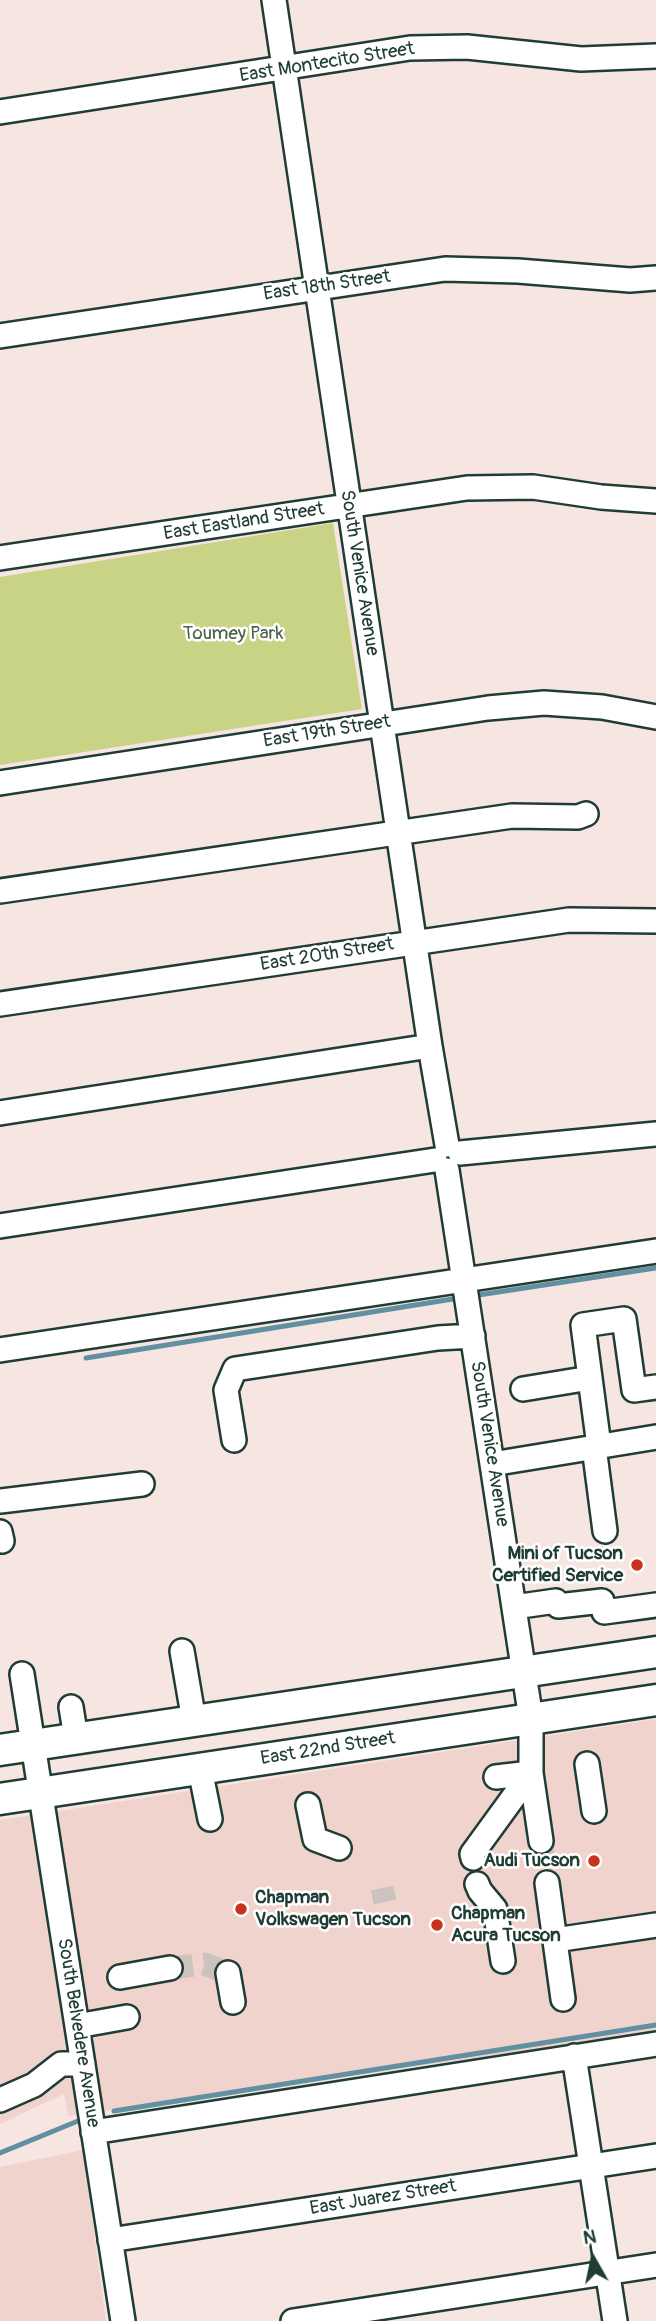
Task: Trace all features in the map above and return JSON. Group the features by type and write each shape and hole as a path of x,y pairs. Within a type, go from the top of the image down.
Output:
{"main road":[{"path":"0,1750 656,1652"},
{"name":"East 22nd Street","path":"0,1799 656,1699"}],"street":[{"name":"South Venice Avenue","path":"274,0 531,1718 531,1773 541,1840"},
{"name":"East Montecito Street","path":"0,112 410,48 467,47 580,59 656,56"},
{"name":"East 18th Street","path":"0,336 445,269 518,271 629,280 656,278"},
{"name":"East Eastland Street","path":"0,558 467,488 533,487 601,497 656,501"},
{"name":"East 19th Street","path":"0,783 488,708 544,703 602,707 656,717"},
{"path":"0,891 512,816 578,817 586,814"},
{"name":"East 20th Street","path":"0,1004 569,920 656,920"},
{"path":"0,1112 430,1046"},
{"path":"0,1226 447,1157 656,1134"},
{"path":"0,1350 656,1251"},
{"path":"605,1531 583,1325 624,1319 634,1390 656,1387"},
{"path":"234,1440 226,1390 235,1369 438,1338 473,1336"},
{"path":"523,1389 590,1378"},
{"path":"492,1464 656,1437"},
{"path":"0,1500 142,1485"},
{"path":"514,1607 556,1601 558,1606 602,1601 604,1612 656,1605"},
{"path":"182,1651 194,1721"},
{"name":"South Belvedere Avenue","path":"22,1674 123,2321"},
{"path":"71,1707 76,1738"},
{"path":"587,1764 594,1811"},
{"path":"200,1769 210,1819"},
{"path":"496,1777 531,1773"},
{"path":"473,1858 472,1854 531,1773"},
{"path":"308,1805 314,1839 339,1848"},
{"path":"547,1883 563,1999"},
{"path":"477,1884 495,1909 503,1961"},
{"path":"555,1940 656,1925"},
{"path":"120,1978 170,1968"},
{"path":"228,1973 233,2002"},
{"path":"77,2026 127,2017"},
{"path":"93,2132 656,2043"},
{"path":"574,2056 615,2321"},
{"path":"0,2100 34,2085 61,2064 83,2064"},
{"name":"East Juarez Street","path":"110,2240 656,2156"},
{"path":"293,2321 656,2265"}],"shaded area":[{"path":"656,1719 656,2032 68,2116 64,2094 0,2124 0,1820"},
{"path":"83,2150 106,2321 0,2321 0,2167"}],"green space":[{"name":"Toumey Park","path":"333,523 362,709 0,765 0,577"}],"waterway":[{"path":"472,1296 656,1268"},
{"path":"86,1358 459,1298"},
{"path":"114,2111 656,2025"},
{"path":"0,2153 78,2121"}],"tunnel":[{"path":"541,1841 547,1883"},
{"path":"382,1888 385,1902"},
{"path":"170,1968 205,1964 228,1973"}],"place":[{"name":"Mini of Tucson Certified Service","path":"637,1565"},
{"name":"Audi Tucson","path":"594,1861"},
{"name":"Chapman Volkswagen Tucson","path":"241,1909"},
{"name":"Chapman Acura Tucson","path":"437,1925"}]}
